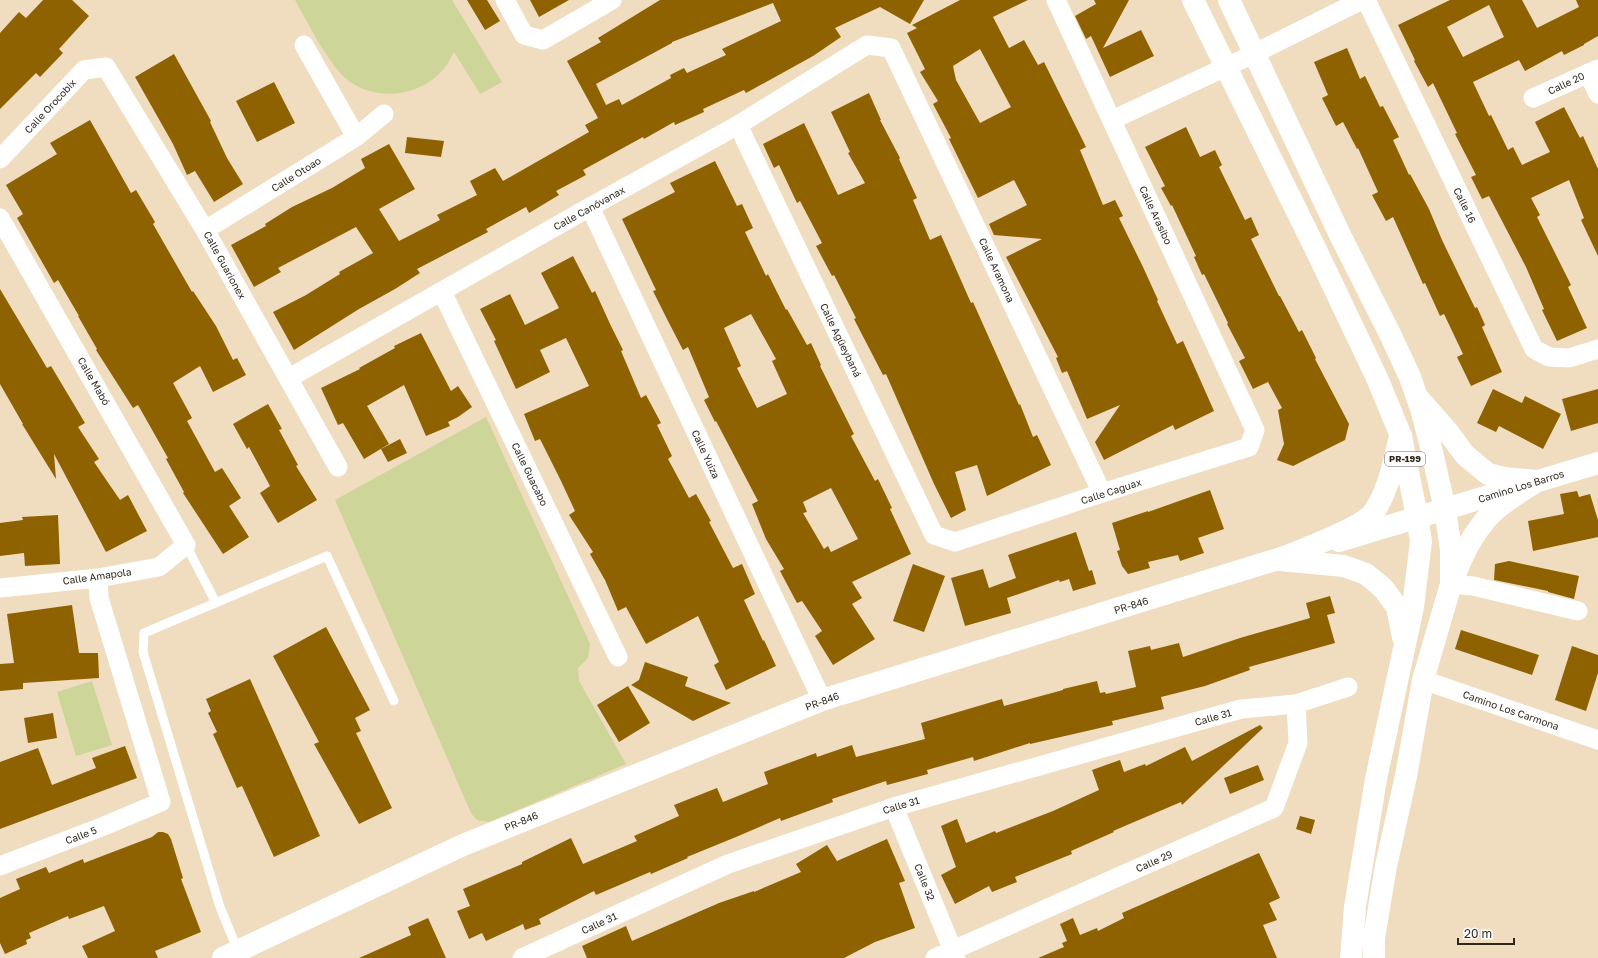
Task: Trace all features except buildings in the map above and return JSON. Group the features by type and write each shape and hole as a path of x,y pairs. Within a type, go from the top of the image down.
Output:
{"main road":[{"name":"PR-199","path":"1192,0 1378,378 1400,436 1421,541 1413,607 1376,779 1355,907 1350,958"},
{"name":"PR-199","path":"1229,0 1340,235 1410,377 1422,412 1444,509 1451,550 1451,584 1423,680 1406,776 1386,866 1374,938 1374,958"},
{"path":"1416,395 1448,432 1465,455 1488,474 1504,478 1537,481"},
{"path":"1277,560 1347,530 1366,520 1382,497 1391,475 1400,436"},
{"name":"Camino Los Barros","path":"1444,509 1598,463"},
{"path":"1451,584 1469,544 1483,522 1505,502 1537,481"},
{"name":"PR-846","path":"234,956 463,845 822,700 1444,509"},
{"path":"1277,560 1344,566 1366,574 1383,588 1396,607 1405,645"}],"street":[{"path":"505,0 524,35 543,40 612,0"},
{"name":"Calle Arasibo","path":"1056,0 1255,430"},
{"path":"1112,120 1226,67 1362,0"},
{"name":"Calle 16","path":"1366,0 1534,349 1549,358 1569,358 1598,349"},
{"path":"304,45 356,137"},
{"name":"Calle Canóvanax","path":"289,378 590,207 738,125 867,46 891,48"},
{"name":"Calle Aramona","path":"891,48 1102,493"},
{"name":"Calle Orocobix","path":"0,160 84,70 106,67"},
{"name":"Calle Guarionex","path":"106,67 205,230 338,467"},
{"path":"1593,71 1598,94"},
{"name":"Calle 20","path":"1533,98 1593,71"},
{"name":"Calle Otoao","path":"205,230 356,137 384,114"},
{"name":"Calle Agüeybaná","path":"738,125 934,535 955,542"},
{"name":"Calle Yuiza","path":"590,207 822,700"},
{"name":"Calle Mabó","path":"0,218 186,545"},
{"name":"Calle Guacabo","path":"442,292 618,657"},
{"name":"Calle Caguax","path":"955,542 1102,493 1249,447 1255,430"},
{"name":"Calle Amapola","path":"0,588 98,578 160,567 186,545"},
{"name":"Calle 5","path":"0,866 104,826 161,802 99,598 98,578"},
{"path":"1451,584 1473,586 1578,610"},
{"name":"Camino Los Carmona","path":"1423,680 1598,740"},
{"name":"Calle 31","path":"522,958 728,864 894,807 1241,709 1296,704 1348,687"},
{"name":"Calle 29","path":"935,958 955,954 1274,808 1298,743 1296,704"},
{"name":"Calle 32","path":"894,807 955,954"}],"lane":[{"path":"186,545 216,603"},
{"path":"234,956 143,652 144,632 327,556 394,701"}],"green space":[{"path":"295,0 452,0 502,82 480,94 454,52 441,72 428,83 416,89 389,94 363,89 340,73 316,38"},
{"path":"486,417 590,644 588,658 578,668 579,681 626,764 489,822 477,820 471,813 335,500"},
{"path":"92,681 112,745 76,756 57,692"}]}
